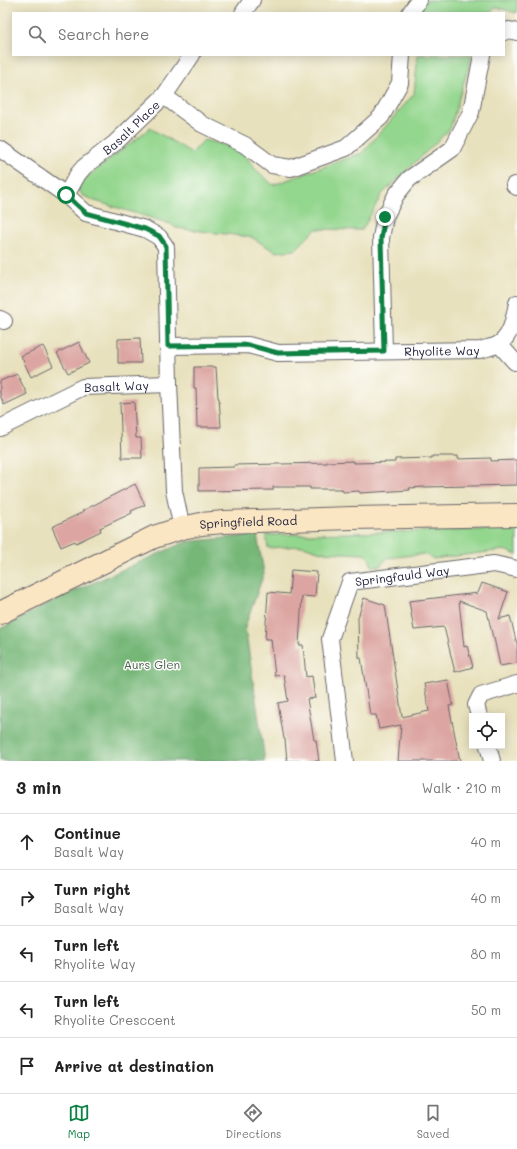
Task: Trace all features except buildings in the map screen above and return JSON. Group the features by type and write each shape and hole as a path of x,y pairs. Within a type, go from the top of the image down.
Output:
{"street":[{"path":"244,12 252,0"},
{"path":"411,12 419,0"},
{"path":"505,32 510,30 517,32"},
{"name":"Basalt Place","path":"66,195 78,174 84,167 115,143 164,96 191,56"},
{"path":"164,96 202,124 245,145 272,165 291,168 346,148 381,117 400,82 402,56"},
{"path":"384,351 381,238 385,217 396,195 409,179 452,149 471,112 482,56"},
{"path":"0,149 66,195 86,213 145,229 159,236 166,246 169,384 174,491 182,528"},
{"path":"515,362 498,344 509,333 517,303"},
{"name":"Rhyolite Way","path":"168,346 248,345 278,353 480,350 498,344"},
{"name":"Basalt Way","path":"0,428 84,386 169,384"},
{"name":"Springfield Road","path":"0,613 154,537 182,528 201,524 421,516 517,515"},
{"name":"Springfauld Way","path":"345,761 330,639 350,582 494,564 517,569"},
{"path":"478,713 476,705 481,695 517,684"},
{"path":"489,749 492,761"}],"green space":[{"path":"427,0 517,0 517,13 495,7 492,12 421,12 422,6"},
{"path":"418,56 472,56 450,129 382,194 362,230 316,229 295,250 276,252 251,237 176,228 171,224 95,201 82,195 77,185 150,128 192,153 204,140 242,149 253,167 273,185 362,153 414,94"},
{"path":"517,529 517,555 504,550 433,559 424,554 387,558 380,566 372,566 369,558 364,554 321,552 303,546 268,548 266,535"},
{"name":"Aurs Glen","path":"257,535 264,573 245,627 265,761 0,761 0,629 61,597 185,542"}],"route":[{"path":"66,195 86,213 145,229 159,236 166,246 168,346 248,345 278,353 384,351 381,238 385,217"}]}
